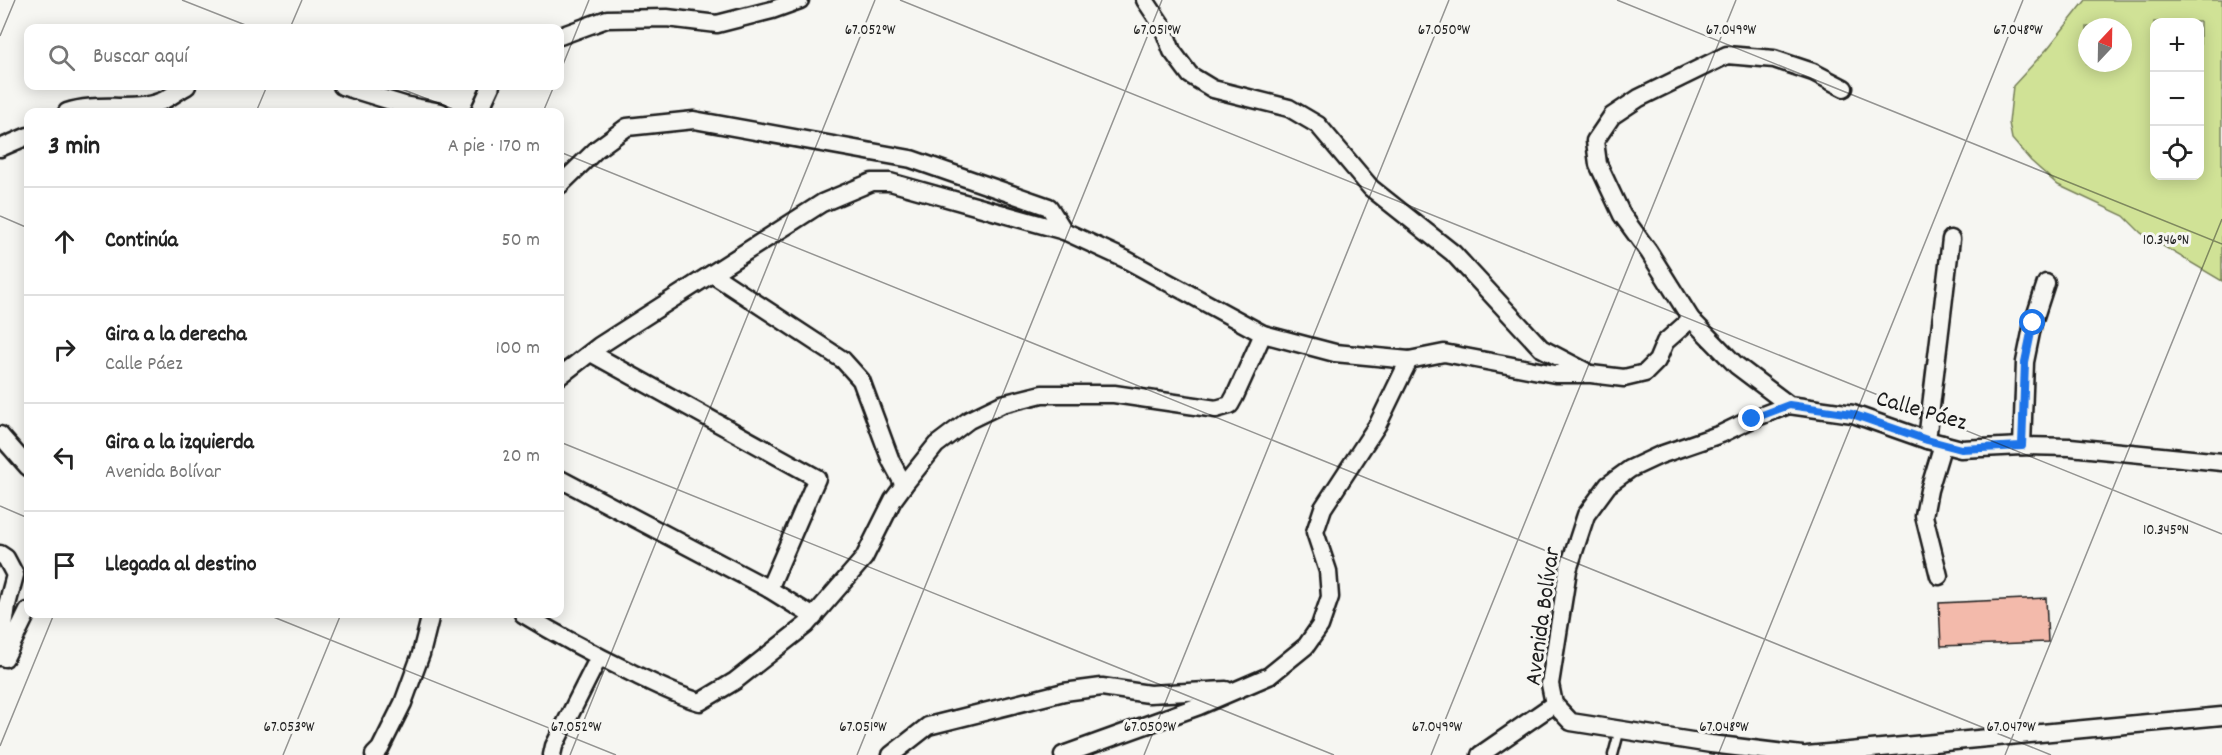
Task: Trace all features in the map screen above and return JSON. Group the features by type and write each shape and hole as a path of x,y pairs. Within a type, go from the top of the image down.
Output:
{"street":[{"path":"564,35 607,19 667,18 717,24 772,10 800,0"},
{"path":"1145,0 1163,27 1172,51 1190,75 1213,89 1289,108 1318,125 1371,188 1453,253 1540,348 1591,374"},
{"path":"1789,405 1736,365 1691,319 1649,252 1622,215 1598,164 1594,141 1612,116 1639,98 1728,55 1774,59 1813,72 1844,88"},
{"path":"86,108 136,106 162,101 180,90"},
{"path":"355,90 420,108"},
{"path":"481,108 489,90"},
{"path":"564,180 597,149 627,127 694,120 911,159 1049,207 1064,231"},
{"path":"0,148 24,138"},
{"path":"564,373 591,353 822,203 872,182 890,182 1064,231 1125,258 1263,334 1335,353 1409,360 1444,353 1555,374 1591,374 1624,378 1645,373 1657,361 1665,342 1691,319"},
{"path":"1939,576 1924,516 1935,442 1951,238"},
{"path":"712,274 843,360 861,380 891,461 904,485"},
{"path":"2022,446 2025,362 2033,323 2046,284"},
{"path":"530,618 599,657 681,697 700,702 735,681 814,617 864,558 893,500 904,485 936,445 969,420 1002,404 1042,394 1114,394 1216,409 1230,405 1263,334"},
{"path":"591,353 817,478 769,589"},
{"path":"1063,755 1199,706 1269,676 1306,646 1320,626 1330,597 1328,572 1315,532 1320,516 1378,424 1409,360"},
{"name":"Calle Páez","path":"1789,405 1852,414 1961,449 2022,446 2070,447 2222,462"},
{"name":"Avenida Bolívar","path":"1789,405 1752,419 1722,434 1660,455 1630,469 1608,485 1586,515 1568,570 1550,684 1554,704 1571,722 1804,755 2222,716"},
{"path":"0,435 24,462"},
{"path":"564,481 769,589 814,617"},
{"path":"0,554 6,558 15,574 7,605 0,657"},
{"path":"0,667 24,618"},
{"path":"374,755 380,749 403,703 421,654 430,618"},
{"path":"552,755 554,746 599,657"},
{"path":"891,755 928,726 1064,692 1102,687 1149,694 1240,689"},
{"path":"1480,755 1554,704"}],"lane":[{"path":"1613,755 1620,729"}],"green space":[{"path":"2086,0 2222,0 2222,281 2141,233 2124,216 2058,185 2031,161 2012,139 2009,123 2013,86 2048,48"}],"building":[{"path":"2046,598 2048,642 1941,646 1939,603"}],"route":[{"path":"1752,419 1789,405 1852,414 1927,440 1961,449 2022,446 2025,362 2033,323"}]}
